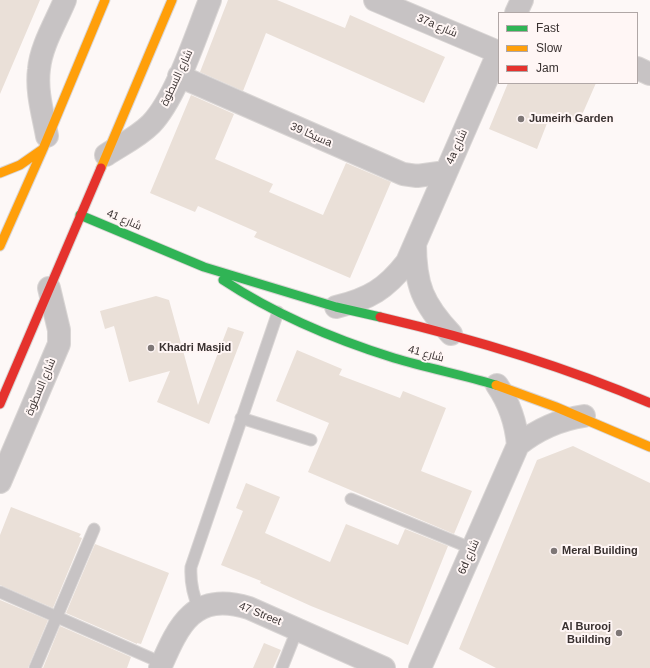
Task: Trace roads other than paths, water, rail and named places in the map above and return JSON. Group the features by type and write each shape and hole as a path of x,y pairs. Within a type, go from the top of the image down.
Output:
{"street":[{"path":"45,143 39,92 39,68 42,56 65,0"},
{"path":"0,246 105,0"},
{"path":"0,404 172,0"},
{"name":"شارع السطوة","path":"106,155 144,131 166,103 179,76 210,0"},
{"name":"37a شارع","path":"375,0 498,52"},
{"path":"516,12 522,0"},
{"name":"4a شارع","path":"336,307 357,302 377,293 407,262 498,54"},
{"path":"638,68 650,74"},
{"name":"سيكا 39a","path":"179,76 403,174 417,176 446,172"},
{"path":"0,173 20,165 45,143"},
{"name":"شارع 41","path":"80,215 204,267 336,307 451,334 531,358 613,387 650,403"},
{"name":"4a شارع","path":"416,243 415,268 422,293 433,315 451,334"},
{"name":"شارع 41","path":"204,267 252,299 324,334 379,353 497,385 541,399 584,416 650,447"},
{"name":"شارع السطوة","path":"0,482 59,344 59,330 49,288"},
{"path":"497,385 506,398 512,413 518,445"},
{"name":"6d شارع","path":"420,668 518,445 532,434 548,425 566,419 584,416"},
{"name":"47 Street","path":"161,666 176,634 185,620 199,609 215,604 232,603 249,608 384,668"}],"lane":[{"path":"199,609 192,589 191,567 278,312"},
{"path":"241,418 311,440"},
{"path":"351,499 473,549"},
{"path":"35,668 94,529"},
{"path":"0,592 161,666"},
{"path":"282,668 298,630"}],"place":[{"name":"Jumeirh Garden","path":"521,119"},
{"name":"Khadri Masjid","path":"151,348"},
{"name":"Meral Building","path":"554,551"},
{"name":"Al Burooj Building","path":"619,633"}]}
